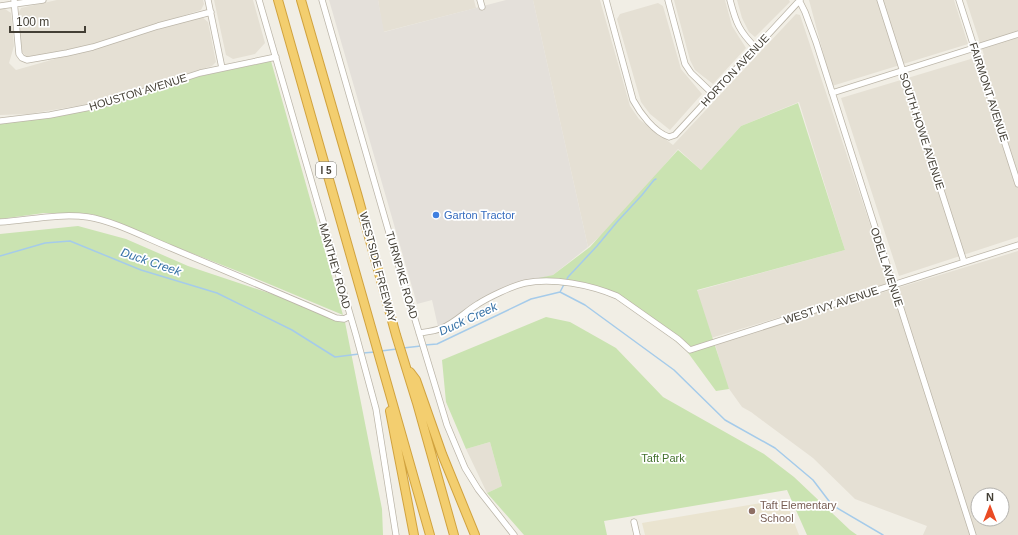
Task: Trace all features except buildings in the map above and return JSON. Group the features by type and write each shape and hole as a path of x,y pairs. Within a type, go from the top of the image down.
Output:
{"highway":[{"name":"WESTSIDE FREEWAY","path":"278,0 430,535"},
{"name":"WESTSIDE FREEWAY","path":"301,0 454,535"},
{"path":"406,366 416,380 442,454 476,535"},
{"path":"390,394 389,405 414,535"}],"street":[{"path":"0,6 14,2 43,0"},
{"path":"208,0 222,68"},
{"name":"MANTHEY ROAD","path":"259,0 377,414 396,535"},
{"name":"TURNPIKE ROAD","path":"322,0 427,363 447,425 466,468 478,489 514,535"},
{"path":"480,0 482,7"},
{"name":"HORTON AVENUE","path":"606,0 633,100 645,118 664,135 669,137 675,135 800,0"},
{"path":"668,0 685,64 691,73 713,94"},
{"path":"730,0 740,29 745,37 756,48"},
{"name":"ODELL AVENUE","path":"800,0 832,93 973,535"},
{"name":"SOUTH HOWE AVENUE","path":"880,0 964,262"},
{"name":"FAIRMONT AVENUE","path":"959,0 1018,184"},
{"path":"14,2 19,54 26,60 93,47 158,26 211,12"},
{"path":"832,93 1018,34"},
{"name":"HOUSTON AVENUE","path":"0,121 50,115 102,104 131,96 186,77 276,57"},
{"path":"0,222 57,217 82,217 96,219 190,256 336,318 344,319 350,316"},
{"name":"WEST IVY AVENUE","path":"419,335 443,328 479,303 518,285 553,281 589,287 617,296 678,339 690,350 1018,245"},
{"path":"634,522 637,535"}],"shaded area":[{"path":"57,0 203,0 204,4 201,10 93,44 27,57 22,52 18,14 21,8"},
{"path":"214,0 253,0 265,43 255,54 233,59 226,55"},
{"path":"329,0 378,0 384,32 506,0 533,0 588,247 553,275 513,285 439,331 432,300 417,304"},
{"path":"378,0 474,0 476,8 383,32"},
{"path":"533,0 600,0 630,106 639,119 673,145 796,14 800,15 890,284 711,338 696,291 845,250 799,102 741,126 701,170 678,149 616,222 588,247"},
{"path":"674,0 725,0 732,26 746,48 713,84 695,70 690,60"},
{"path":"737,0 789,0 790,2 755,37 749,32 742,18"},
{"path":"809,0 954,0 968,44 832,86"},
{"path":"966,0 1018,0 1018,237 899,276 841,98 984,55"},
{"path":"658,3 663,6 681,69 702,94 670,130 650,114 641,102 617,19 620,14"},
{"path":"0,9 5,9 11,13 14,46 9,63 16,70 202,17 208,22 216,62 212,66 83,105 29,114 0,115"},
{"path":"1018,251 1018,535 923,535 927,526 855,499 813,458 742,407 727,386 715,344"},
{"path":"490,442 502,486 487,493 466,449"},
{"name":"Taft Elementary School","path":"785,499 799,535 645,535 642,523"}],"green space":[{"path":"271,61 343,315 250,276 92,214 44,213 0,219 0,124 97,109 196,77"},
{"path":"798,103 845,250 697,290 729,389 716,391 686,350 636,308 597,289 524,281 553,275 590,247 678,150 701,170 741,126"},
{"path":"78,226 126,239 188,266 296,302 345,322 382,509 383,535 0,535 0,234"},
{"name":"Taft Park","path":"546,317 570,322 616,348 663,397 764,454 794,477 857,535 807,535 787,490 604,521 607,535 524,535 487,493 502,486 490,442 466,449 446,402 442,360"}],"waterway":[{"path":"560,292 568,277 656,179"},
{"name":"Duck Creek","path":"0,256 45,243 70,241 141,270 217,293 292,330 335,357 359,354"},
{"name":"Duck Creek","path":"425,345 437,344 531,299 560,292 585,305 674,370 725,420 775,448 813,480 832,505 883,535"},
{"name":"Duck Creek","path":"403,348 421,346"},
{"name":"Duck Creek","path":"381,351 397,349"},
{"name":"Duck Creek","path":"363,353 375,352"}],"place":[{"name":"Garton Tractor","path":"436,215"},
{"name":"Taft Elementary School","path":"752,511"}]}
